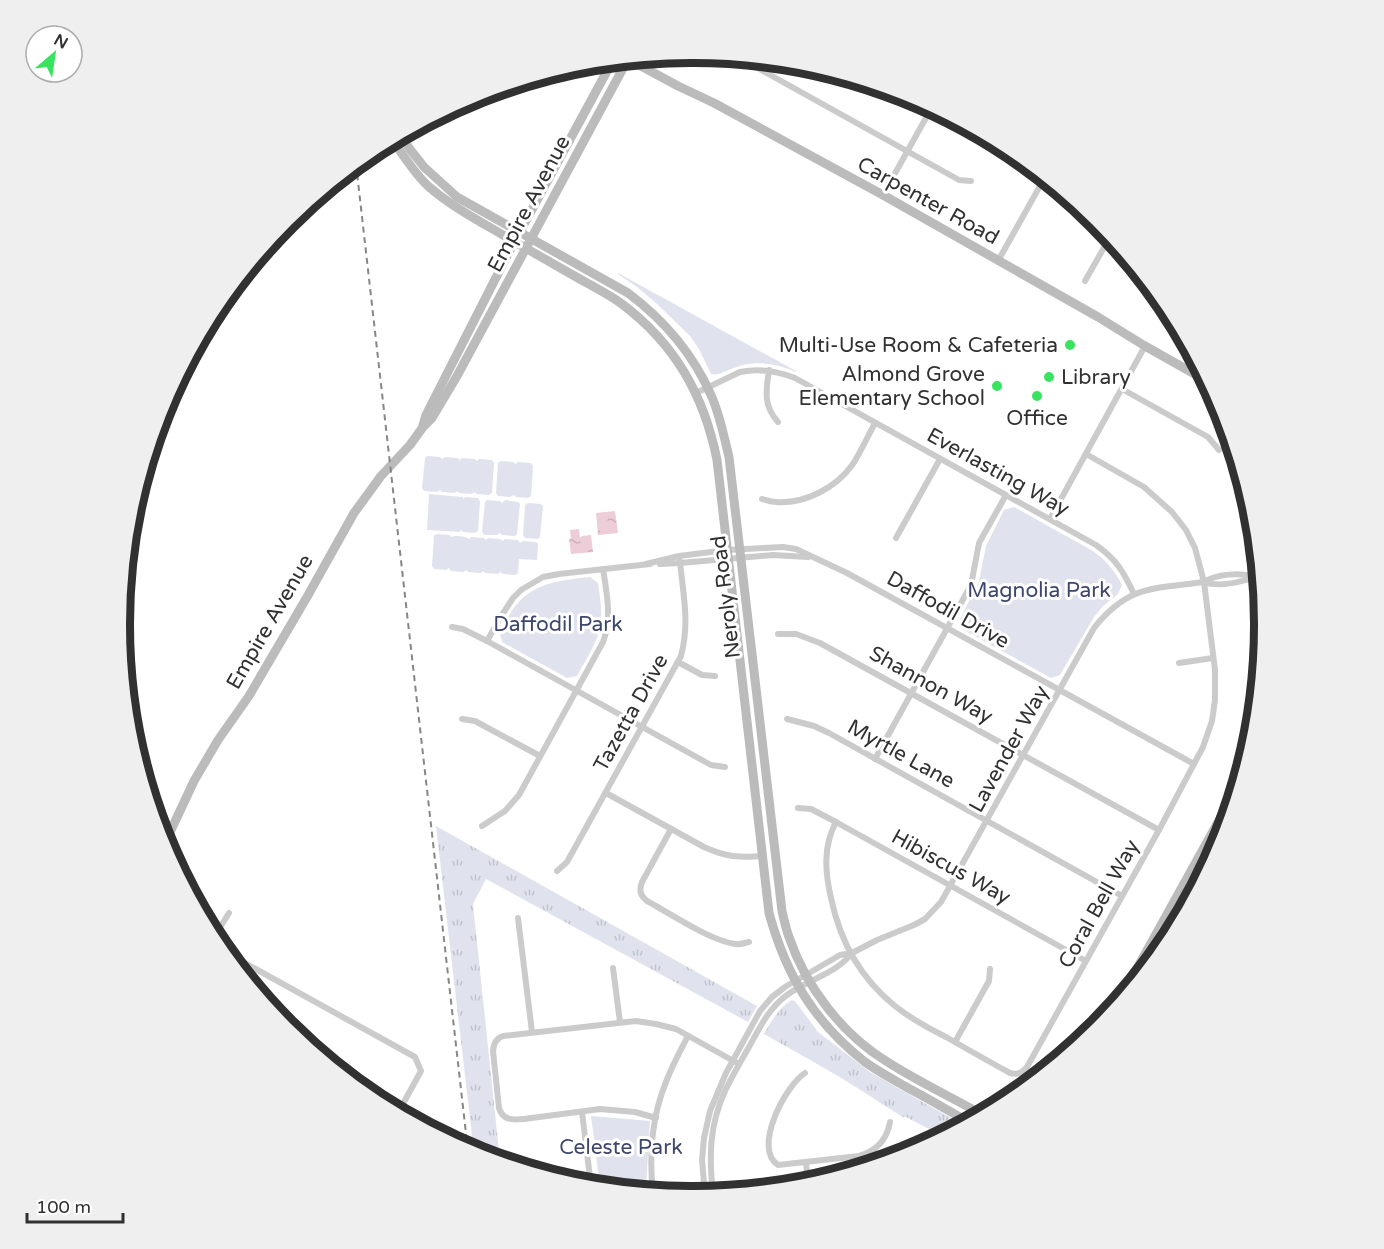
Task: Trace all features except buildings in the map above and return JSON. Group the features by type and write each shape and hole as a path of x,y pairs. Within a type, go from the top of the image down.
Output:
{"street":[{"name":"Carpenter Road","path":"640,66 883,195 1195,374"},
{"path":"756,67 959,180 971,181"},
{"name":"Empire Avenue","path":"170,832 194,781 218,740 255,686 354,513 381,477 432,418 457,376 623,68"},
{"name":"Empire Avenue","path":"423,427 426,415 449,368 608,70"},
{"path":"883,195 927,115"},
{"name":"Neroly Road","path":"405,142 424,167 457,197 517,237 525,248 621,303 644,322 676,358 696,393 712,437 717,460 770,913 777,942 797,985 827,1027 845,1045 880,1072 961,1117"},
{"name":"Neroly Road","path":"397,147 427,185 467,215 517,237 531,239 628,293 672,333 687,351 707,387 720,421 729,458 782,911 789,938 808,979 838,1020 853,1036 887,1062 975,1110"},
{"path":"427,185 433,183 443,185"},
{"path":"998,261 1041,185"},
{"path":"1085,281 1106,245"},
{"path":"1050,519 1145,346"},
{"path":"449,368 457,376"},
{"path":"769,370 768,405 770,413 778,422"},
{"name":"Everlasting Way","path":"696,393 741,372 769,370 795,378 1096,545 1124,571 1134,594"},
{"path":"1122,389 1208,437 1219,450"},
{"path":"762,499 776,502 798,500 818,494 833,485 853,463 875,423"},
{"name":"Coral Bell Way","path":"836,822 826,851 828,885 838,927 846,945 867,977 895,1006 919,1022 1010,1073 1023,1072 1028,1067 1203,747 1212,721 1215,700 1214,658 1204,582 1195,548 1186,530 1172,512 1144,487 1086,454"},
{"path":"896,538 940,459"},
{"path":"875,759 971,585 979,543 1006,495"},
{"name":"Daffodil Drive","path":"487,641 513,598 532,583 552,575 740,553 812,557 848,573 1194,764"},
{"name":"Tazetta Drive","path":"557,871 567,862 681,656 687,619 680,560"},
{"path":"482,826 505,811 515,801 603,642 608,624 608,610 603,569"},
{"name":"Lavender Way","path":"797,985 845,962 852,953 877,940 903,931 925,919 941,902 1094,628 1115,605 1142,591 1204,582 1213,585 1251,579"},
{"path":"452,627 463,629 487,641 711,765 725,766"},
{"name":"Shannon Way","path":"778,634 796,634 820,643 1159,830"},
{"path":"1179,663 1214,658"},
{"path":"678,662 702,675 715,676"},
{"path":"462,719 475,721 540,756"},
{"name":"Myrtle Lane","path":"787,719 814,726 1122,896"},
{"path":"606,793 716,853 736,858 763,855"},
{"name":"Hibiscus Way","path":"798,808 811,809 836,822 1086,961"},
{"path":"1143,958 1216,826"},
{"path":"671,829 642,882 641,896 710,936 738,945 749,942"},
{"path":"220,928 229,913"},
{"path":"518,918 532,1032"},
{"path":"245,963 415,1057 421,1071 402,1105"},
{"path":"613,968 620,1022"},
{"path":"955,1042 989,981 990,969"},
{"path":"704,1186 702,1160 704,1138 710,1111 719,1087 760,1011 772,997 797,985"},
{"path":"712,1185 711,1139 725,1090 766,1016 776,1003 797,985"},
{"path":"656,1118 634,1112 600,1109 524,1119 507,1118 502,1115 499,1108 493,1051 496,1040 503,1036 532,1032 636,1021 676,1029 739,1064"},
{"path":"652,1185 651,1173 656,1118 665,1083 688,1035"},
{"path":"804,1073 795,1080 770,1130 769,1152 773,1161 778,1164 866,1154 883,1141 890,1122"},
{"path":"582,1112 590,1176"},
{"path":"806,1162 807,1174"}],"green space":[{"path":"618,273 796,372 781,366 758,363 711,374 690,336 656,303"},
{"path":"427,456 442,459 445,457 460,460 462,458 477,461 479,459 492,460 494,463 492,493 489,495 474,492 472,494 457,491 455,493 440,490 437,492 424,491 422,488"},
{"path":"501,461 516,464 518,462 531,463 533,466 531,496 528,498 514,495 498,496 496,493 498,463"},
{"path":"429,494 463,497 463,499 465,497 478,498 480,501 478,531 475,533 461,530 460,532 427,530"},
{"path":"487,500 502,503 505,500 520,504 515,536 500,533 485,535 482,532"},
{"path":"528,503 543,506 538,539 525,538 523,535 525,505"},
{"name":"Magnolia Park","path":"1014,507 1093,551 1110,566 1122,585 1118,594 1094,617 1060,675 1051,678 962,629 960,619 979,581 986,546 1004,510"},
{"path":"436,534 469,539 471,537 486,540 488,538 503,541 505,539 518,540 520,543 523,541 536,542 538,544 537,560 519,559 518,573 515,575 500,572 498,574 483,571 481,573 466,570 464,572 451,571 449,568 434,569 432,566"},
{"name":"Daffodil Park","path":"590,577 598,583 601,622 595,643 577,676 567,678 502,642 500,633 512,610 524,597 551,583"},
{"path":"436,826 757,1006 748,1022 486,879 473,904 499,1151 473,1141"},
{"path":"795,1001 818,1032 870,1072 955,1120 933,1131 902,1117 837,1075 764,1034 787,1003"},
{"name":"Celeste Park","path":"591,1116 650,1121 646,1184 599,1178"}],"water":[{"path":"615,511 618,533 598,535 596,513"},
{"path":"579,529 580,538 591,535 593,552 571,554 570,530"}],"railway":[{"path":"357,174 467,1138"}],"place":[{"name":"Multi-Use Room & Cafeteria","path":"1070,345"},
{"name":"Library","path":"1049,377"},
{"name":"Almond Grove Elementary School","path":"997,386"},
{"name":"Office","path":"1037,396"}]}
